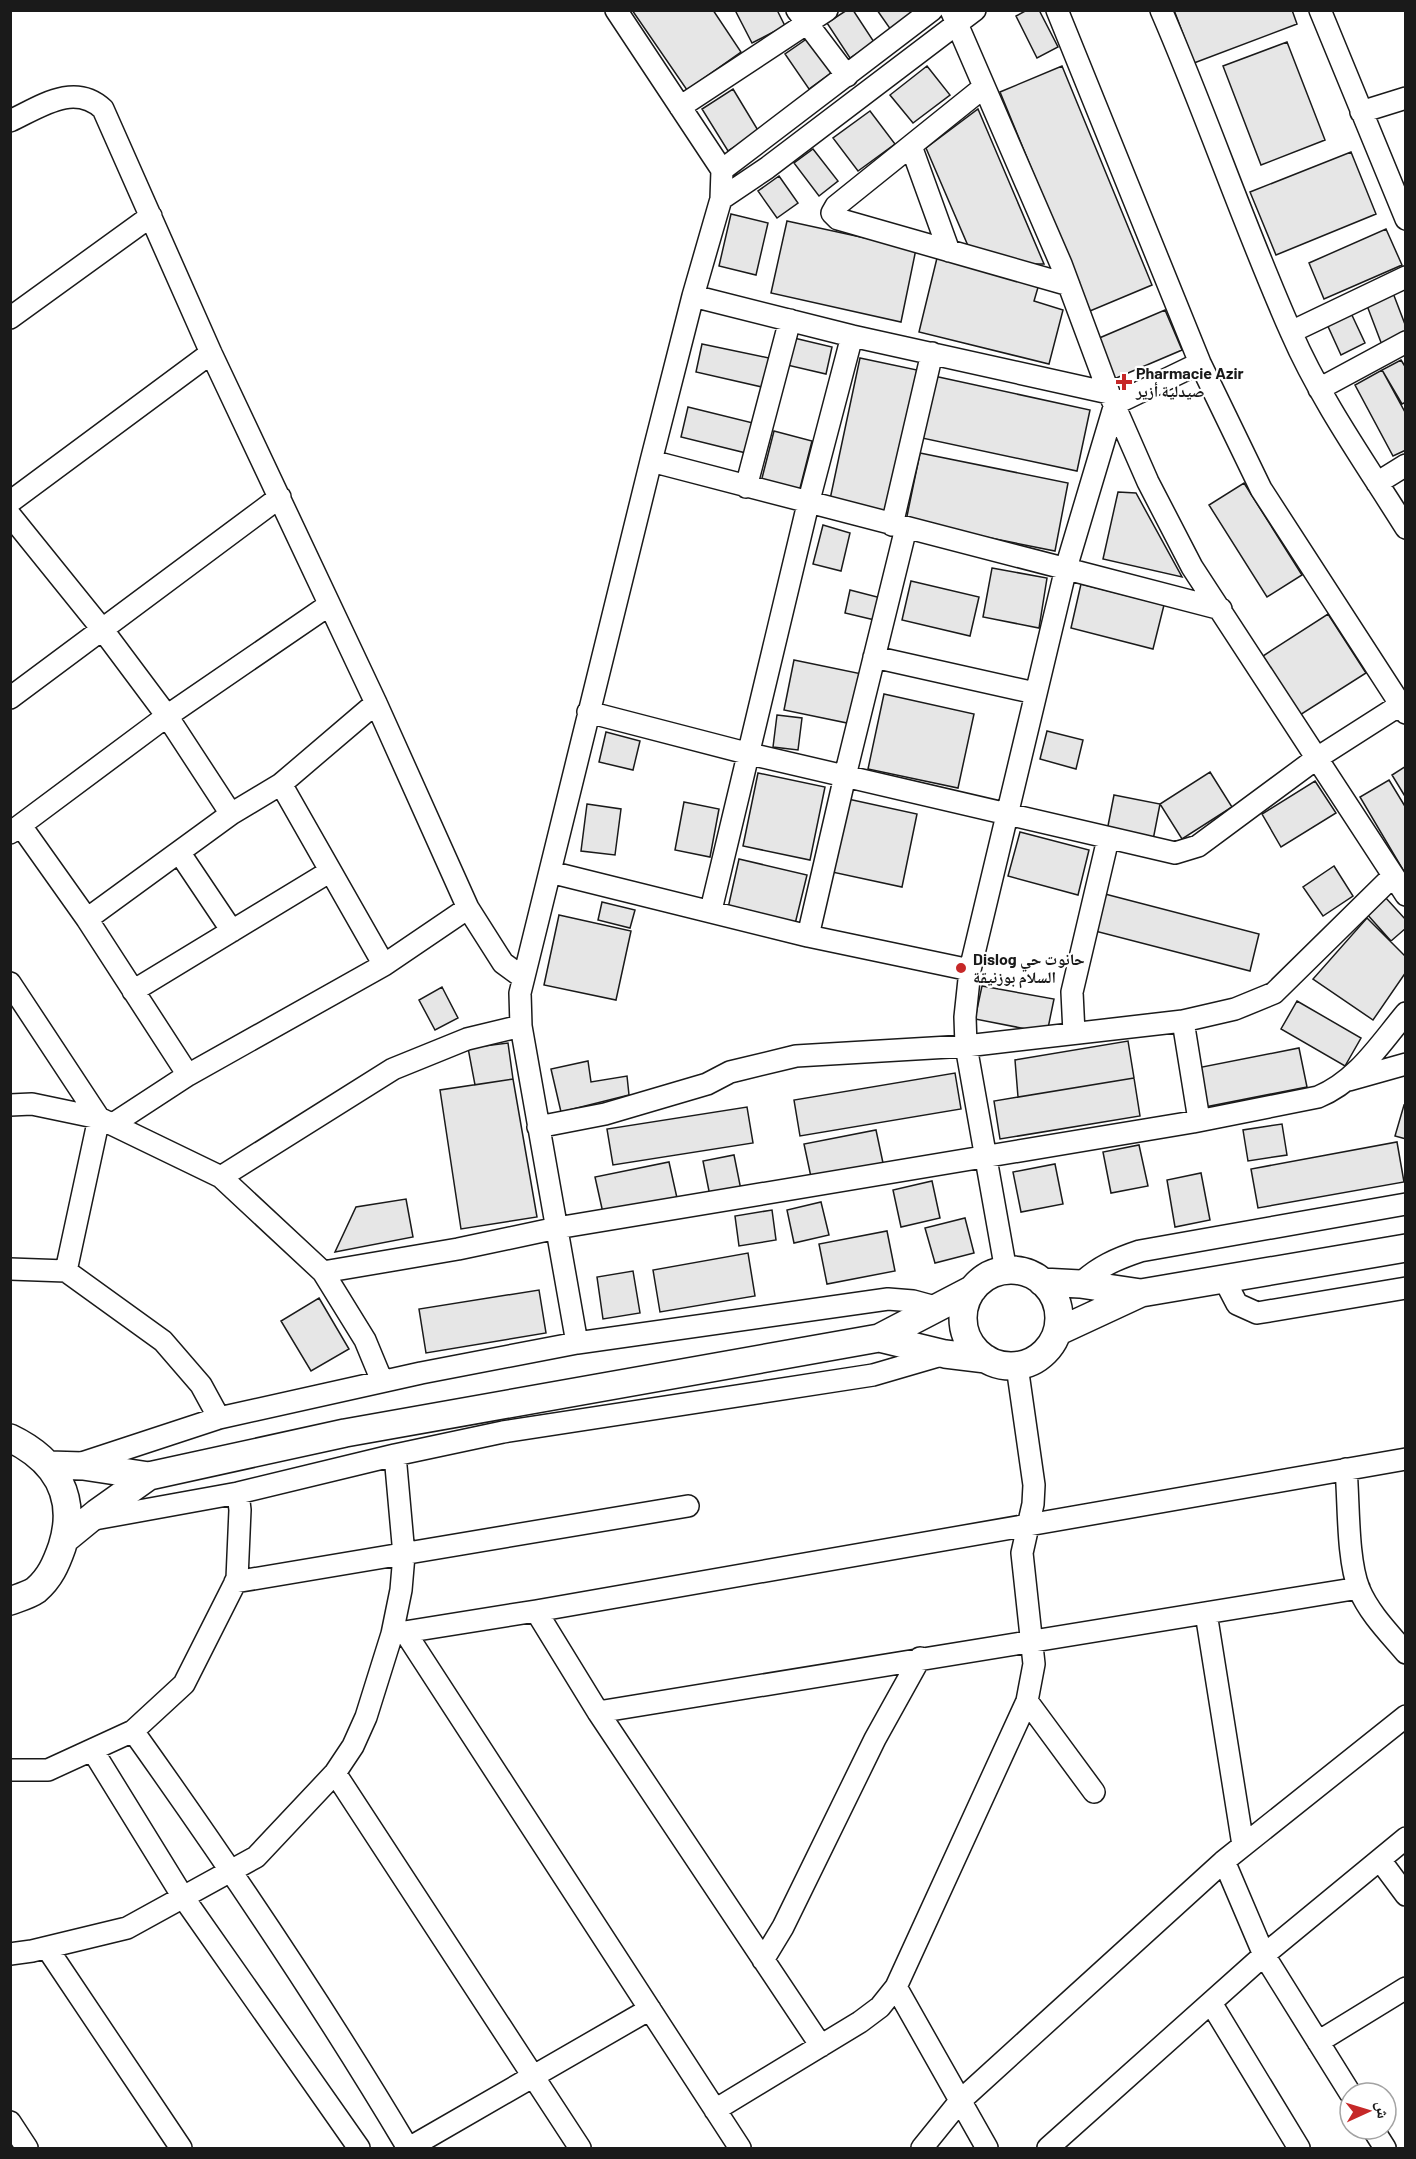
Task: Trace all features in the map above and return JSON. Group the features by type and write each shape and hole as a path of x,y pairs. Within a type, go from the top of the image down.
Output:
{"main road":[{"path":"1057,1332 1141,1293 1406,1248"},
{"path":"10,1438 60,1466 149,1476 345,1433 879,1338 973,1289 988,1276 1006,1271 1025,1272 1042,1281 1051,1292 1057,1305 1059,1318 1057,1332 1042,1355 1017,1366 1006,1366 986,1359 945,1354 879,1338"},
{"path":"1042,1281 1141,1293"},
{"path":"973,1289 966,1303 963,1319 966,1335 974,1348 986,1359"},
{"path":"10,1601 34,1591 55,1569 69,1526 60,1466"},
{"path":"64,1540 149,1476"}],"street":[{"path":"577,1343 521,1026 520,993 522,977 651,461 693,296 721,199 722,170 616,10"},
{"path":"680,107 802,17 827,10"},
{"path":"722,170 932,10"},
{"path":"721,199 767,168 953,17 975,10"},
{"path":"588,712 750,754 1164,852 1186,851 1198,846 1317,758 1403,709 1261,489 1200,363 1057,10"},
{"path":"1161,10 1192,80 1291,332 1319,389 1406,528"},
{"path":"1320,10 1406,219"},
{"path":"802,17 847,76"},
{"path":"953,17 1069,285 1112,399 1149,482 1192,567 1406,895"},
{"path":"984,87 836,206 832,213 838,219 1069,285"},
{"path":"10,121 62,97 80,96 94,101 103,110 211,354 376,703 468,908 503,963 522,977"},
{"path":"1362,112 1406,98"},
{"path":"910,146 949,251"},
{"path":"10,318 151,216"},
{"path":"1291,332 1406,277"},
{"path":"693,296 1112,399 1200,363"},
{"path":"746,487 790,320"},
{"path":"711,910 808,504 852,336"},
{"path":"1319,389 1406,342"},
{"path":"808,936 874,657 932,353"},
{"path":"10,501 211,354"},
{"path":"1006,1271 966,1046 965,1017 970,970 1005,813 1066,568 1112,399"},
{"path":"651,461 808,504 1221,609"},
{"path":"1377,483 1406,465"},
{"path":"10,698 280,497"},
{"path":"10,515 102,629 167,716 231,814"},
{"path":"188,1075 87,919 16,830 167,716 329,605"},
{"path":"874,657 1035,693"},
{"path":"87,919 231,814 281,783 376,703"},
{"path":"281,783 329,872 384,965"},
{"path":"1074,1033 1074,980 1108,839"},
{"path":"179,852 232,931"},
{"path":"133,991 329,872"},
{"path":"550,872 711,910 808,936 970,970"},
{"path":"538,1127 627,1108 706,1084 730,1072 796,1056 966,1046 1183,1021 1236,1009 1275,993 1393,876"},
{"path":"66,1271 106,1121 384,965 468,908"},
{"path":"10,983 106,1121"},
{"path":"323,1272 557,1228 832,1184 1318,1097 1334,1091 1348,1080 1406,1013"},
{"path":"1183,1021 1199,1120"},
{"path":"221,1177 393,1070 467,1039 521,1026"},
{"path":"1348,1080 1406,1064"},
{"path":"10,1104 32,1104 106,1121 221,1177 323,1272 365,1340 382,1381"},
{"path":"1080,1284 1094,1271 1113,1260 1140,1251 1406,1204"},
{"path":"10,1269 66,1271 163,1341 201,1384 219,1418"},
{"path":"1224,1279 1237,1304 1257,1312 1406,1288"},
{"path":"60,1466 219,1418 382,1381 577,1343 888,1299 913,1301 935,1307"},
{"path":"89,1520 238,1494 395,1455 515,1430 873,1375 945,1354"},
{"path":"715,2110 860,2022 879,2007 896,1987 1027,1701 1034,1664 1033,1640 1022,1564 1023,1542 1029,1523 1034,1485 1017,1366"},
{"path":"10,1954 46,1948 127,1928 256,1857 335,1773 353,1746 398,1633 404,1555 395,1455"},
{"path":"398,1633 1406,1459"},
{"path":"1346,1469 1354,1570 1359,1588 1367,1604 1406,1653"},
{"path":"10,1770 48,1770 93,1751 133,1731 184,1684 235,1582 240,1510 238,1494"},
{"path":"235,1582 688,1506"},
{"path":"598,1712 1359,1588"},
{"path":"536,1611 598,1712 820,2046"},
{"path":"1206,1613 1243,1845"},
{"path":"398,1633 650,2009 740,2148"},
{"path":"763,1960 783,1927 875,1739 920,1658"},
{"path":"1027,1701 1094,1792"},
{"path":"922,2148 960,2101 1224,1861 1406,1716"},
{"path":"133,1731 232,1870 348,2048 409,2148 650,2009"},
{"path":"93,1751 183,1897 359,2148"},
{"path":"335,1773 580,2148"},
{"path":"1061,2144 1264,1955 1406,1838"},
{"path":"1380,1860 1406,1895"},
{"path":"1224,1861 1264,1955 1342,2081"},
{"path":"747,1935 783,1927"},
{"path":"46,1948 181,2148"},
{"path":"896,1987 987,2148"},
{"path":"1318,2042 1406,1988"},
{"path":"1211,2003 1299,2148"},
{"path":"10,2122 27,2148"}],"building":[{"path":"632,10 713,10 741,52 687,90"},
{"path":"735,10 777,10 785,26 752,43"},
{"path":"847,10 853,10 874,42 850,58 827,23"},
{"path":"877,10 918,10 891,30"},
{"path":"1027,10 1039,10 1058,47 1037,58 1016,16"},
{"path":"1174,10 1292,10 1297,24 1194,63"},
{"path":"808,38 831,73 809,89 785,54"},
{"path":"1287,42 1325,140 1261,165 1223,66"},
{"path":"927,66 950,95 913,123 890,95"},
{"path":"1062,66 1152,285 1090,311 1000,92"},
{"path":"733,89 759,132 728,151 702,109"},
{"path":"978,109 1044,264 1027,264 969,248 926,148"},
{"path":"870,111 895,144 858,171 833,138"},
{"path":"813,149 838,181 819,196 794,163"},
{"path":"1351,152 1376,214 1276,255 1250,192"},
{"path":"779,176 798,203 777,218 758,191"},
{"path":"731,214 768,223 756,275 719,266"},
{"path":"787,221 916,249 901,322 771,293"},
{"path":"1386,229 1402,265 1324,299 1309,263"},
{"path":"937,258 1039,284 1034,301 1063,310 1049,364 919,332"},
{"path":"1393,293 1406,327 1406,336 1382,345 1366,303"},
{"path":"1165,310 1182,350 1114,379 1097,339"},
{"path":"1350,311 1365,343 1341,355 1326,322"},
{"path":"794,338 832,347 826,374 787,365"},
{"path":"702,344 769,358 762,387 696,372"},
{"path":"860,358 917,370 885,517 829,504"},
{"path":"1401,360 1406,368 1406,402 1402,404 1382,370"},
{"path":"1382,370 1406,414 1406,450 1393,456 1355,385"},
{"path":"934,376 1090,410 1077,471 922,438"},
{"path":"688,407 753,423 746,453 681,437"},
{"path":"774,431 812,441 798,496 760,486"},
{"path":"920,453 1068,483 1055,551 906,521"},
{"path":"1244,483 1302,575 1267,597 1209,505"},
{"path":"1118,492 1136,493 1182,577 1103,559"},
{"path":"823,525 850,533 841,571 813,564"},
{"path":"992,568 1047,578 1039,628 983,617"},
{"path":"911,581 979,597 970,636 902,620"},
{"path":"1081,584 1164,605 1153,649 1071,628"},
{"path":"850,590 885,599 879,621 845,613"},
{"path":"1328,614 1366,673 1300,715 1263,656"},
{"path":"794,660 862,674 852,724 784,710"},
{"path":"884,694 974,714 958,788 868,769"},
{"path":"777,715 802,718 798,750 773,747"},
{"path":"1047,731 1083,740 1076,769 1040,759"},
{"path":"606,732 640,741 633,770 599,762"},
{"path":"1406,766 1406,798 1392,775"},
{"path":"1210,772 1232,807 1182,839 1160,804"},
{"path":"758,773 825,787 810,860 743,846"},
{"path":"1389,780 1406,808 1406,875 1360,797"},
{"path":"1315,781 1336,813 1281,847 1262,814"},
{"path":"1114,795 1160,804 1153,840 1107,831"},
{"path":"848,799 917,814 902,887 832,872"},
{"path":"684,802 719,809 710,857 675,850"},
{"path":"587,804 621,809 615,855 581,851"},
{"path":"1020,832 1089,850 1078,895 1008,876"},
{"path":"739,859 807,875 795,924 728,908"},
{"path":"1334,866 1353,896 1323,916 1303,887"},
{"path":"1105,894 1259,934 1250,971 1095,931"},
{"path":"1385,897 1406,920 1406,928 1391,941 1366,913"},
{"path":"602,902 635,910 630,928 598,920"},
{"path":"559,915 631,931 616,1000 544,985"},
{"path":"1367,918 1406,957 1406,972 1373,1020 1313,979"},
{"path":"982,986 1054,999 1047,1033 975,1019"},
{"path":"442,987 458,1018 435,1030 419,1000"},
{"path":"1297,1001 1361,1038 1345,1066 1281,1029"},
{"path":"1128,1041 1134,1078 1018,1097 1015,1060"},
{"path":"508,1043 513,1079 475,1085 468,1048"},
{"path":"1299,1048 1307,1087 1205,1107 1197,1068"},
{"path":"588,1061 591,1082 627,1076 629,1095 561,1112 551,1069"},
{"path":"955,1073 961,1109 800,1136 794,1100"},
{"path":"1134,1078 1140,1116 1000,1139 994,1101"},
{"path":"513,1079 537,1217 461,1229 440,1090"},
{"path":"1404,1105 1406,1106 1406,1139 1395,1136"},
{"path":"747,1107 753,1143 613,1165 607,1129"},
{"path":"1282,1124 1287,1155 1248,1161 1243,1130"},
{"path":"876,1130 883,1163 811,1177 804,1144"},
{"path":"1397,1142 1404,1182 1258,1208 1251,1169"},
{"path":"1139,1145 1148,1186 1111,1193 1103,1152"},
{"path":"734,1155 741,1190 710,1196 703,1161"},
{"path":"669,1162 677,1198 603,1213 595,1177"},
{"path":"1055,1164 1063,1204 1021,1212 1013,1172"},
{"path":"1201,1173 1210,1220 1175,1227 1167,1180"},
{"path":"932,1181 940,1218 901,1227 893,1190"},
{"path":"406,1199 413,1237 335,1252 356,1207"},
{"path":"821,1202 829,1235 794,1243 787,1210"},
{"path":"772,1210 776,1240 739,1246 735,1216"},
{"path":"965,1218 974,1253 935,1263 925,1228"},
{"path":"887,1231 895,1271 827,1284 819,1244"},
{"path":"748,1253 755,1296 660,1312 653,1270"},
{"path":"633,1271 640,1313 603,1319 597,1277"},
{"path":"539,1290 546,1333 426,1353 419,1309"},
{"path":"319,1298 349,1349 311,1371 281,1321"}],"place":[{"name":"Pharmacie Azir صيدلية أزير","path":"1124,382"},
{"name":"Dislog حانوت حي السلام بوزنيقة","path":"961,968"}]}
